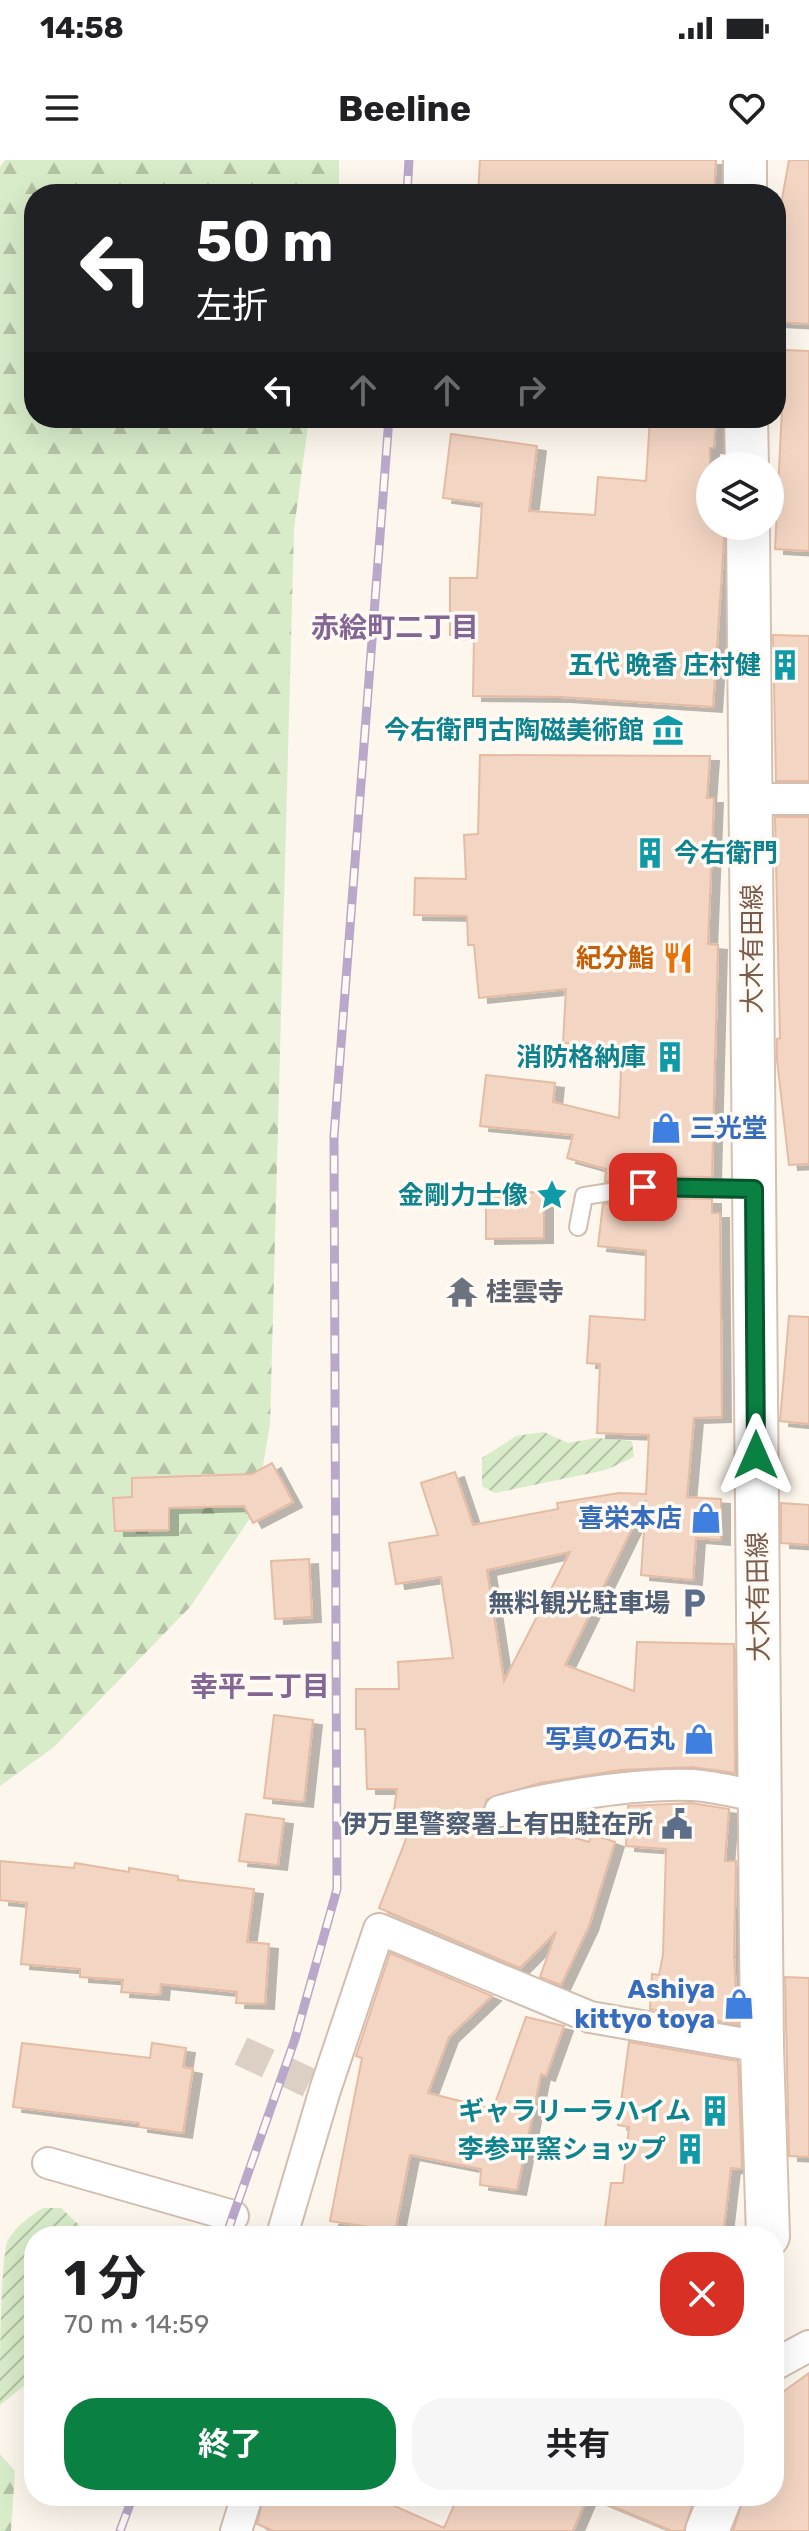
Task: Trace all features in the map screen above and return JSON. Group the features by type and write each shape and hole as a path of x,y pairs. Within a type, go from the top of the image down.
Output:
{"main road":[{"path":"745,160 745,184"},
{"path":"746,428 747,452"},
{"name":"大木有田線","path":"748,540 759,1796 768,2226"},
{"path":"707,2531 717,2506"}],"street":[{"path":"751,799 809,799"},
{"path":"500,1811 533,1801 692,1785 759,1796"},
{"path":"266,2226 325,2090 379,1929 590,2017 762,2047"},
{"path":"48,2163 255,2226"},
{"path":"784,2360 809,2346"},
{"path":"236,2531 244,2506"}],"lane":[{"path":"578,1227 584,1196 643,1187 754,1189"}],"green space":[{"path":"5,160 339,160 339,184 24,184 24,428 308,428 294,529 270,1425 255,1511 190,1607 54,1747 0,1786 0,167"},
{"path":"544,1432 568,1443 596,1438 632,1441 634,1457 606,1470 495,1493 482,1486 482,1458 516,1436"},
{"path":"43,2208 61,2208 79,2226 24,2226 24,2386 0,2405 5,2255 7,2242 22,2223"},
{"path":"0,2454 15,2471 11,2531 0,2531"}],"building":[{"path":"480,160 716,160 715,184 479,184"},
{"path":"789,160 809,160 809,324 786,323 785,184"},
{"path":"786,350 809,351 809,551 775,549 775,540 784,540 784,452 780,452 781,428 786,428"},
{"path":"649,428 715,428 714,448 710,448 710,452 696,452 696,540 724,540 713,707 561,697 473,696 474,635 450,635 450,578 477,578 482,503 443,498 451,434 537,446 529,511 595,515 598,477 646,481"},
{"path":"773,635 809,636 809,781 776,781"},
{"path":"480,755 710,756 707,798 714,798 708,944 718,945 712,1177 643,1176 605,1182 606,1169 567,1158 573,1135 480,1126 486,1075 555,1083 553,1102 619,1118 622,1046 563,1043 566,989 479,998 474,945 468,945 467,916 414,915 415,878 466,879 464,835 478,834"},
{"path":"775,817 809,817 809,1164 789,1165 777,1060 777,1039 780,1038"},
{"path":"544,1192 544,1238 486,1239 486,1193"},
{"path":"644,1198 712,1199 712,1213 720,1213 722,1417 694,1418 687,1497 721,1499 721,1540 696,1538 693,1580 641,1575 646,1500 565,1665 634,1691 637,1642 734,1644 735,1773 692,1767 620,1770 540,1783 487,1799 482,1815 495,1828 558,1816 555,1832 589,1842 592,1834 615,1842 589,1926 561,1985 540,1977 556,1932 520,1968 379,1908 408,1834 391,1832 397,1789 367,1789 365,1729 356,1729 356,1689 399,1689 398,1662 453,1658 441,1577 396,1584 389,1543 438,1535 421,1483 455,1472 473,1525 558,1509 557,1503 619,1493 646,1494 649,1435 597,1433 600,1364 587,1363 590,1316 645,1320 646,1251 598,1246 603,1204","holes":["570,1552 504,1681 487,1570"]},
{"path":"789,1316 809,1317 809,1424 780,1421"},
{"path":"272,1463 293,1502 253,1523 244,1506 169,1508 169,1530 115,1531 113,1498 132,1497 132,1478 252,1474"},
{"path":"781,1503 809,1505 809,1545 781,1543"},
{"path":"309,1559 312,1617 275,1619 271,1561"},
{"path":"274,1715 313,1720 304,1802 264,1798"},
{"path":"691,1803 729,1809 725,1861 736,1861 734,1957 738,2024 650,2009 652,1974 659,1975 663,1955 666,1849 626,1846 628,1806"},
{"path":"246,1814 284,1819 278,1865 239,1861"},
{"path":"0,1861 74,1868 75,1863 129,1872 129,1868 178,1876 178,1880 254,1889 247,1942 269,1944 265,2004 236,2003 237,1992 161,1984 160,1995 121,1992 123,1980 80,1977 80,1969 21,1964 27,1903 0,1900"},
{"path":"390,1953 492,1996 449,2037 428,2093 493,2109 526,2017 564,2026 546,2076 541,2074 517,2190 480,2185 481,2169 410,2155 396,2226 362,2226 330,2221 362,2058 356,2056"},
{"path":"785,1977 809,1978 809,2157 789,2156"},
{"path":"629,2042 738,2061 742,2165 741,2169 731,2168 724,2226 605,2226 611,2183 623,2183 629,2127 618,2125"},
{"path":"22,2043 150,2058 152,2043 186,2048 183,2067 193,2069 183,2133 139,2127 139,2123 13,2107"},
{"path":"809,2373 809,2531 733,2531 741,2506 784,2506 784,2391"},
{"path":"262,2506 394,2506 444,2528 454,2506 584,2506 573,2531 273,2531 257,2524"},
{"path":"612,2506 692,2506 684,2531 672,2531"}],"tunnel":[{"path":"241,2051 325,2090"}],"railway":[{"path":"408,184 409,160"},
{"path":"230,2226 295,2039 337,1889 334,1136 388,428"},
{"path":"120,2531 129,2506"}],"place":[{"name":"五代 晩香 庄村健","path":"785,665"},
{"name":"今右衛門古陶磁美術館","path":"668,730"},
{"name":"今右衛門","path":"650,853"},
{"name":"紀分鮨","path":"678,958"},
{"name":"消防格納庫","path":"670,1057"},
{"name":"三光堂","path":"666,1128"},
{"name":"金剛力士像","path":"552,1195"},
{"name":"桂雲寺","path":"462,1292"},
{"name":"喜栄本店","path":"706,1518"},
{"name":"無料観光駐車場","path":"694,1603"},
{"name":"写真の石丸","path":"699,1739"},
{"name":"伊万里警察署上有田駐在所","path":"677,1824"},
{"name":"Ashiya kittyo toya","path":"739,2004"},
{"name":"ギャラリーラハイム","path":"715,2111"},
{"name":"李参平窯ショップ","path":"690,2149"}],"district":[{"name":"赤絵町二丁目","path":"395,627"},
{"name":"幸平二丁目","path":"260,1686"}],"route":[{"path":"643,1187 754,1189 756,1455"}]}
